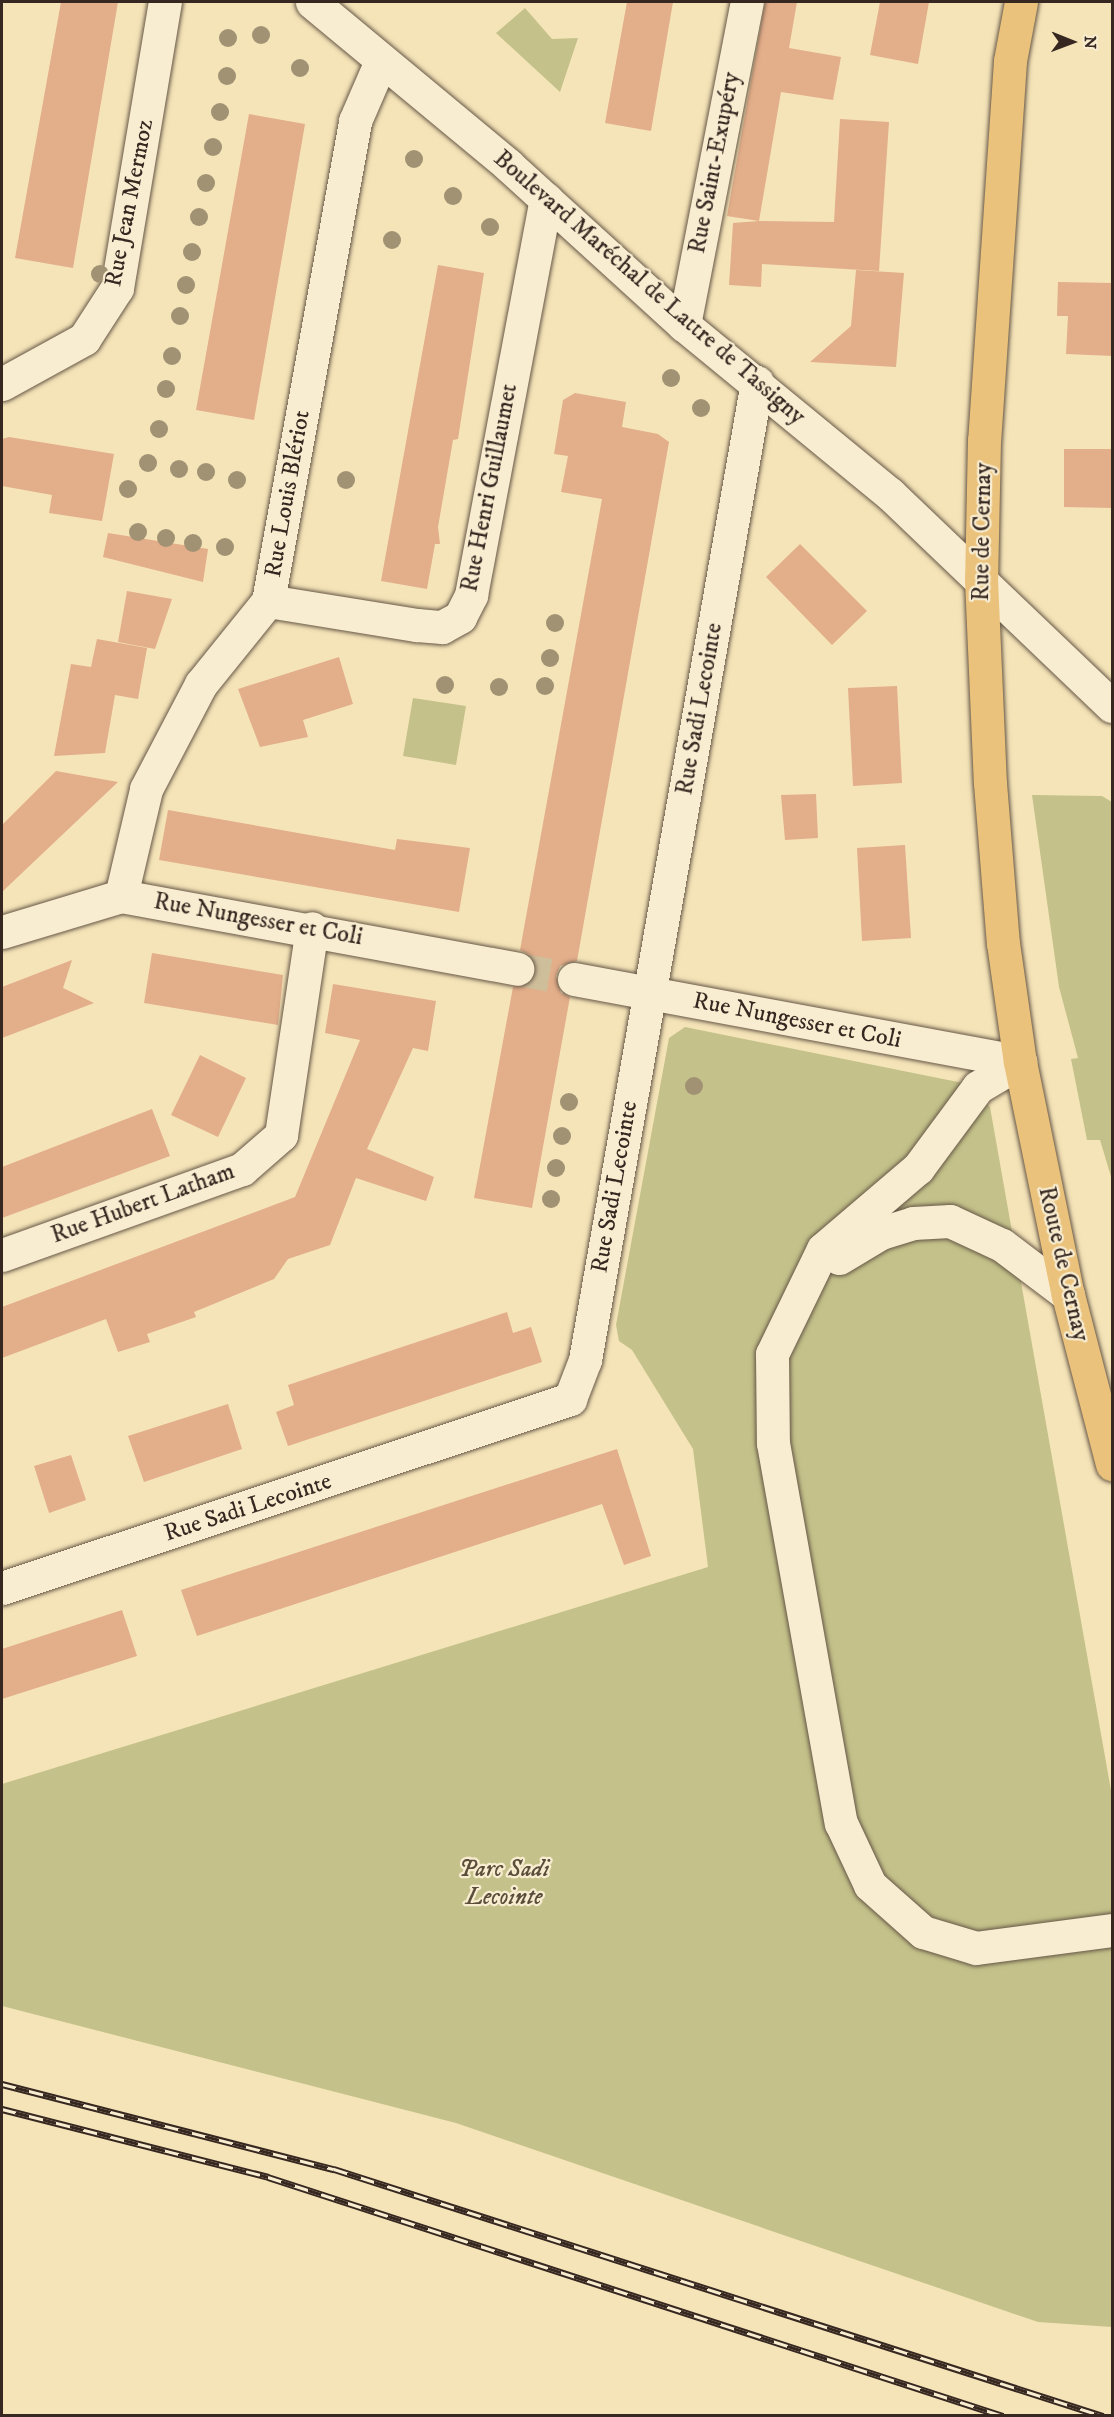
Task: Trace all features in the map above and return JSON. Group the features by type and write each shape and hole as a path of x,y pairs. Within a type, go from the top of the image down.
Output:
{"main road":[{"name":"Rue de Cernay","path":"1020,1062 1003,944 981,579 986,412 1006,120 1021,2"},
{"name":"Route de Cernay","path":"1020,1062 1068,1296 1113,1464"}],"street":[{"name":"Rue Jean Mermoz","path":"2,384 84,339 117,288 165,2"},
{"name":"Boulevard Maréchal de Lattre de Tassigny","path":"312,2 546,199 684,325 757,382 890,494 981,579 1039,641 1113,706"},
{"name":"Rue Saint-Exupéry","path":"684,325 747,2"},
{"name":"Rue Louis Blériot","path":"121,896 146,789 201,684 268,601 356,121 381,60"},
{"name":"Rue Henri Guillaumet","path":"268,601 417,625 442,627 460,617 471,596 546,199"},
{"name":"Rue Sadi Lecointe","path":"2,1588 570,1399 585,1360 757,382"},
{"name":"Rue Nungesser et Coli","path":"2,932 121,896 312,928 517,969"},
{"name":"Rue Hubert Latham","path":"2,1255 242,1169 281,1135 312,928"},
{"name":"Rue Nungesser et Coli","path":"574,979 1020,1062"},
{"path":"1020,1062 978,1087 918,1168 823,1249 798,1296 772,1354 773,1443 841,1823 870,1885 923,1932 976,1948 1113,1930"},
{"path":"798,1296 845,1253 881,1233 913,1223 950,1221 1002,1245 1068,1296"}],"green space":[{"path":"525,8 552,39 578,38 560,92 496,33"},
{"path":"413,698 466,706 456,765 403,756"},
{"path":"1032,795 1102,796 1112,802 1112,1180 1100,1140 1087,1140 1071,1059 1078,1058 1059,987"},
{"name":"Parc Sadi Lecointe","path":"685,1027 968,1084 990,1107 1112,1796 1112,2327 1038,2322 456,2123 2,2006 2,1784 708,1567 693,1449 632,1350 619,1341 616,1325 669,1038"}],"building":[{"path":"61,2 118,2 73,268 15,258"},
{"path":"627,2 673,2 651,131 605,123"},
{"path":"765,2 797,2 789,48 841,57 833,100 781,92 759,221 727,216"},
{"path":"880,2 929,2 918,64 870,55"},
{"path":"249,114 305,124 254,420 196,410"},
{"path":"840,119 889,122 879,271 762,264 761,287 729,285 733,223 834,222"},
{"path":"438,265 484,273 458,439 453,440 438,527 440,544 435,544 427,589 381,581"},
{"path":"856,270 904,273 896,367 810,362 851,326"},
{"path":"1058,282 1113,283 1113,356 1066,354 1068,316 1057,316"},
{"path":"575,393 626,402 622,427 658,434 669,442 577,961 560,966 556,976 561,993 570,997 532,1208 474,1198 513,987 531,982 535,972 530,955 520,950 602,499 561,492 568,456 554,454 563,400"},
{"path":"9,437 114,454 102,521 49,513 52,495 2,486 2,439"},
{"path":"1064,449 1113,449 1113,508 1064,507"},
{"path":"108,533 208,549 203,582 103,557"},
{"path":"800,544 867,611 832,645 766,577"},
{"path":"127,591 172,599 155,649 118,642"},
{"path":"97,639 147,648 138,699 115,695 105,753 54,756 71,664 91,667"},
{"path":"339,657 353,704 303,720 308,737 260,747 238,689"},
{"path":"897,686 902,783 853,786 848,688"},
{"path":"56,771 118,782 2,892 2,825"},
{"path":"816,794 818,838 785,840 781,795"},
{"path":"168,810 395,850 397,839 470,848 459,912 159,860"},
{"path":"905,845 911,938 862,941 857,848"},
{"path":"152,953 283,975 278,1025 144,1003"},
{"path":"72,960 63,988 94,1003 2,1038 2,987"},
{"path":"333,984 436,1001 428,1051 413,1048 367,1149 434,1177 426,1201 356,1178 330,1245 288,1259 274,1279 194,1312 196,1317 147,1334 150,1342 118,1352 106,1319 2,1358 2,1307 295,1197 360,1040 325,1033"},
{"path":"200,1055 246,1078 218,1137 171,1115"},
{"path":"152,1109 170,1156 2,1218 2,1167"},
{"path":"507,1312 513,1333 531,1327 542,1362 288,1446 276,1412 294,1405 288,1385"},
{"path":"228,1404 242,1449 144,1482 128,1436"},
{"path":"617,1449 651,1556 624,1565 602,1504 197,1636 181,1590"},
{"path":"71,1455 86,1500 49,1513 34,1466"},
{"path":"122,1610 137,1656 2,1699 2,1649"}],"tunnel":[{"path":"517,969 574,979"}],"railway":[{"path":"2,2084 334,2169 1103,2416"},
{"path":"2,2109 268,2177 1003,2416"}]}
